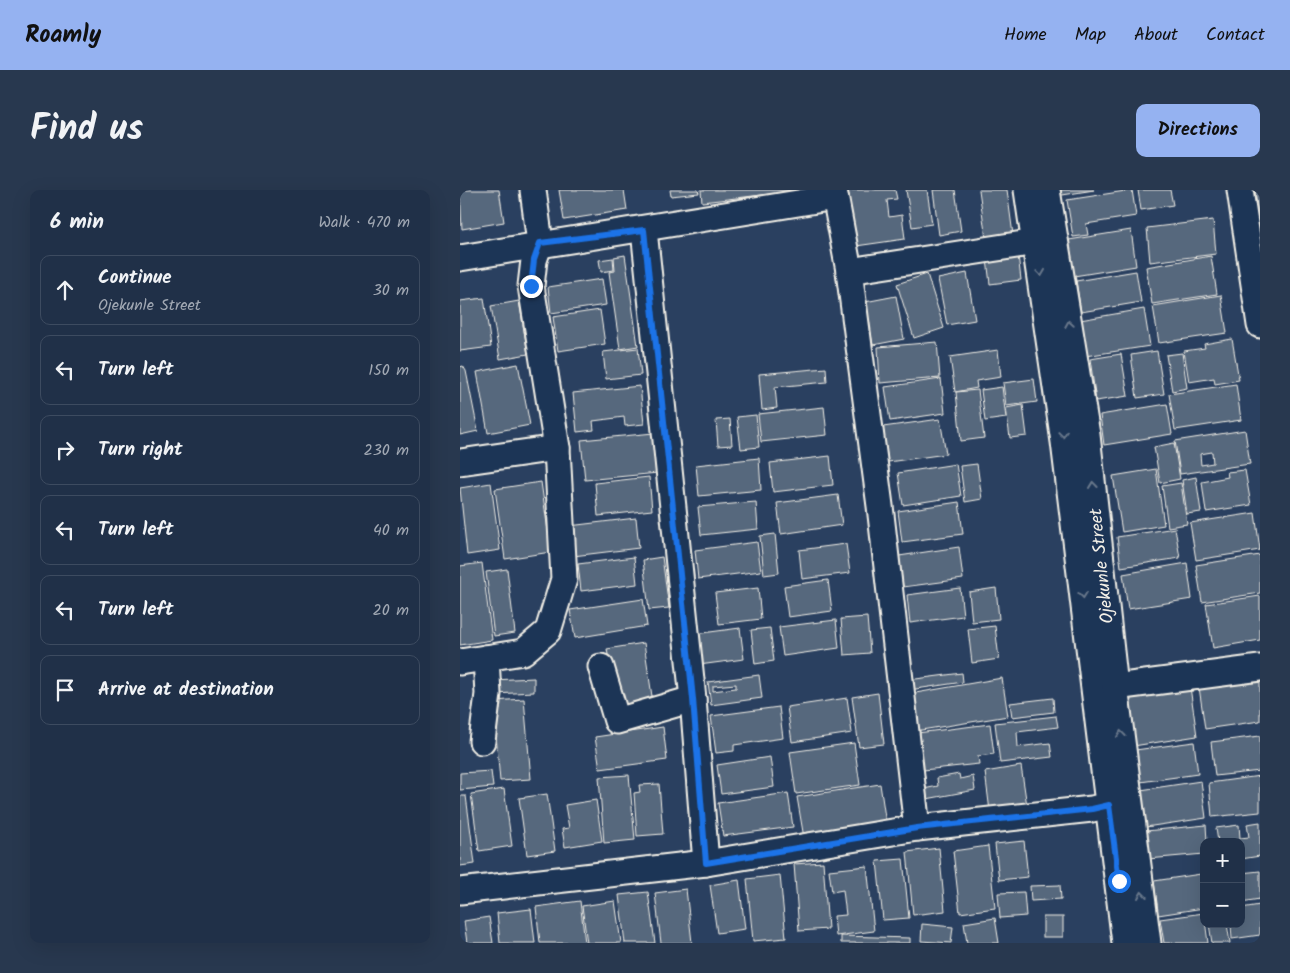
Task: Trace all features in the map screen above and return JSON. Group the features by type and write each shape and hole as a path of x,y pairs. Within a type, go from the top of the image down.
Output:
{"street":[{"path":"460,662 523,652 548,631 564,580 557,448 531,286 534,260 540,243 533,190"},
{"name":"Ojekunle Street","path":"1027,190 1064,442 1125,943"},
{"name":"Ojekunle Street","path":"1047,190 1087,435 1114,688 1148,943"},
{"path":"1240,190 1260,325"},
{"path":"460,258 540,243 644,230 834,194 849,272 880,506 917,828"},
{"path":"644,230 693,699 706,863"},
{"path":"849,272 1036,242"},
{"path":"460,462 557,448"},
{"path":"482,741 488,694 486,658"},
{"path":"601,667 617,721 693,699"},
{"path":"1114,688 1260,668"},
{"path":"460,891 706,863 917,828 1092,809 1109,805"}],"building":[{"path":"460,190 499,190 504,222 462,229"},
{"path":"559,190 624,190 627,210 564,220"},
{"path":"670,190 698,190 699,193 671,196"},
{"path":"701,190 796,190 796,191 702,202"},
{"path":"848,190 895,190 897,199 887,200 889,217 902,215 905,239 856,246"},
{"path":"906,190 927,190 932,224 912,227"},
{"path":"933,190 955,190 961,231 939,235"},
{"path":"979,190 1007,190 1013,235 986,239"},
{"path":"1055,190 1094,190 1056,196"},
{"path":"1132,190 1136,216 1086,224 1088,235 1073,237 1067,200"},
{"path":"1138,190 1170,190 1173,205 1141,210"},
{"path":"1255,190 1260,190 1260,224 1259,224"},
{"path":"1213,220 1216,254 1150,262 1147,228"},
{"path":"1131,230 1136,266 1074,276 1069,240"},
{"path":"625,255 638,346 620,349 609,272 615,271 614,257"},
{"path":"1018,255 1021,280 990,284 987,259"},
{"path":"1211,256 1217,294 1152,304 1146,267"},
{"path":"613,258 614,270 601,272 599,260"},
{"path":"1136,271 1141,302 1081,312 1076,281"},
{"path":"967,273 975,320 947,325 938,279"},
{"path":"927,274 944,328 914,338 897,284"},
{"path":"602,279 606,305 551,313 548,287"},
{"path":"1221,295 1227,333 1159,343 1153,306"},
{"path":"896,296 904,339 873,345 865,302"},
{"path":"484,298 491,347 460,351 460,301"},
{"path":"519,301 528,354 500,359 491,306"},
{"path":"1144,309 1150,346 1085,356 1080,320"},
{"path":"600,310 605,344 558,351 553,317"},
{"path":"1232,339 1239,380 1215,384 1214,378 1189,382 1184,351 1205,348 1204,344"},
{"path":"937,342 940,378 880,383 878,347"},
{"path":"638,348 641,375 606,379 603,352"},
{"path":"998,350 1001,377 976,381 977,388 955,392 950,357"},
{"path":"1157,351 1164,394 1137,398 1131,355"},
{"path":"1182,353 1187,388 1172,391 1166,355"},
{"path":"1121,354 1128,396 1096,401 1090,359"},
{"path":"518,364 530,425 488,433 477,372"},
{"path":"463,366 466,371 478,431 460,435 460,367"},
{"path":"826,368 827,382 775,387 777,408 762,410 759,374"},
{"path":"941,379 945,413 890,421 885,387"},
{"path":"1034,379 1037,402 1006,406 1003,383"},
{"path":"1236,384 1241,420 1175,430 1169,394"},
{"path":"640,386 644,424 625,426 624,417 593,421 594,430 577,432 573,393"},
{"path":"1002,387 1006,418 985,421 981,390"},
{"path":"978,390 984,438 961,441 956,392"},
{"path":"1167,404 1172,434 1104,445 1100,415"},
{"path":"1023,405 1027,436 1010,438 1006,408"},
{"path":"824,407 827,435 761,442 758,414"},
{"path":"756,415 759,447 741,449 737,417"},
{"path":"730,419 732,445 718,446 716,420"},
{"path":"940,419 946,454 888,462 883,427"},
{"path":"1245,430 1250,464 1180,474 1175,441","holes":["1212,452 1213,463 1201,465 1200,454"]},
{"path":"654,433 658,473 585,480 581,440"},
{"path":"1174,443 1180,479 1160,483 1154,447"},
{"path":"830,456 833,485 773,492 770,463"},
{"path":"759,458 761,490 699,496 696,465"},
{"path":"956,464 961,496 903,505 898,473"},
{"path":"977,464 982,499 965,502 960,466"},
{"path":"1156,469 1164,525 1122,532 1113,476"},
{"path":"1245,470 1251,505 1206,512 1202,482 1228,477 1227,472"},
{"path":"649,477 652,510 598,516 595,483"},
{"path":"1196,477 1201,512 1187,514 1182,480"},
{"path":"541,482 551,552 505,559 495,489"},
{"path":"491,483 500,550 467,555 460,488"},
{"path":"1181,483 1187,524 1168,527 1162,486"},
{"path":"838,495 842,525 781,534 777,503"},
{"path":"756,502 758,529 701,535 698,507"},
{"path":"959,502 963,534 902,542 898,511"},
{"path":"1255,513 1260,550 1196,560 1190,523"},
{"path":"636,518 639,548 573,556 569,526"},
{"path":"1175,528 1180,558 1121,567 1117,537"},
{"path":"775,534 779,573 764,575 760,536"},
{"path":"757,542 761,571 698,579 695,550"},
{"path":"846,544 850,573 802,579 799,550"},
{"path":"959,547 963,579 903,587 899,556"},
{"path":"1260,555 1260,593 1202,602 1196,565"},
{"path":"634,557 637,584 581,591 578,564"},
{"path":"662,557 669,608 649,610 643,560"},
{"path":"482,563 492,640 460,645 460,566"},
{"path":"1187,563 1192,599 1128,609 1123,574"},
{"path":"507,569 515,633 494,636 486,572"},
{"path":"828,580 832,611 788,617 784,586"},
{"path":"758,588 761,619 719,624 715,593"},
{"path":"960,588 963,616 910,623 907,595"},
{"path":"996,588 999,619 972,622 969,592"},
{"path":"1260,596 1260,640 1213,648 1206,604"},
{"path":"643,599 647,626 575,638 570,610"},
{"path":"867,617 870,653 844,655 841,619"},
{"path":"836,620 839,648 783,656 779,627"},
{"path":"995,626 999,659 972,663 968,629"},
{"path":"740,628 744,659 699,665 695,634"},
{"path":"770,628 774,661 755,664 751,630"},
{"path":"644,643 653,703 617,708 607,649"},
{"path":"962,673 963,682 909,690 908,680"},
{"path":"759,675 762,698 711,705 708,682","holes":["736,684 736,688 713,691 713,686"]},
{"path":"1260,677 1260,721 1205,729 1199,687"},
{"path":"534,678 534,692 494,694 493,680"},
{"path":"1002,678 1008,716 909,732 904,695"},
{"path":"1190,687 1197,736 1127,747 1120,698"},
{"path":"878,693 884,744 859,747 852,697"},
{"path":"847,698 852,733 792,742 787,707"},
{"path":"1053,698 1054,712 1012,717 1010,703"},
{"path":"524,699 531,779 500,781 493,701"},
{"path":"779,707 783,738 734,745 734,751 716,753 711,716"},
{"path":"1056,716 1058,727 1017,732 1018,747 1050,743 1052,757 1000,763 995,723"},
{"path":"990,724 994,754 978,756 979,764 914,771 909,734"},
{"path":"663,727 667,760 600,769 595,737"},
{"path":"1260,736 1260,771 1215,776 1211,742"},
{"path":"1194,742 1198,774 1133,783 1128,751"},
{"path":"854,743 860,785 796,794 790,752"},
{"path":"770,757 774,787 721,794 717,765"},
{"path":"1021,766 1027,806 990,811 985,772"},
{"path":"491,771 493,787 460,790 460,773"},
{"path":"959,774 960,779 973,776 975,790 921,800 919,790 938,786 937,778"},
{"path":"629,775 635,840 604,843 599,777"},
{"path":"1260,776 1260,812 1212,817 1209,783"},
{"path":"1201,781 1206,818 1139,828 1134,791"},
{"path":"659,784 663,834 637,836 634,793 640,792 639,785"},
{"path":"880,784 886,824 804,838 797,797"},
{"path":"504,789 512,846 479,851 471,794"},
{"path":"788,793 793,827 723,836 718,803"},
{"path":"547,794 555,851 527,855 519,798"},
{"path":"460,796 466,796 475,864 460,866"},
{"path":"596,800 602,841 565,847 562,829 569,828 565,805"},
{"path":"1260,822 1260,856 1245,858 1245,838 1240,838 1249,837 1247,824"},
{"path":"1206,825 1207,838 1200,838 1200,854 1148,859 1146,831"},
{"path":"1239,825 1240,838 1217,838 1216,828"},
{"path":"1024,841 1028,877 999,880 995,844"},
{"path":"988,846 995,908 960,913 953,851"},
{"path":"939,848 945,911 913,915 907,852"},
{"path":"903,859 909,918 883,920 877,861"},
{"path":"823,862 828,929 799,931 794,864"},
{"path":"867,866 874,931 836,936 834,916 846,915 843,890 832,892 829,870"},
{"path":"1260,871 1260,899 1245,901 1245,873"},
{"path":"1200,874 1200,909 1158,915 1154,881"},
{"path":"780,875 786,938 753,941 747,879"},
{"path":"739,880 745,929 717,933 710,885"},
{"path":"1060,885 1061,899 1031,901 1030,886"},
{"path":"686,889 692,943 661,943 655,893"},
{"path":"648,892 655,943 625,943 619,895"},
{"path":"1024,892 1026,916 1000,918 998,893"},
{"path":"580,901 585,943 540,943 536,907"},
{"path":"615,901 621,943 587,943 582,906"},
{"path":"1260,905 1260,935 1232,939 1231,928 1245,928 1245,907"},
{"path":"531,909 535,943 500,943 497,913"},
{"path":"1200,914 1200,928 1206,928 1208,943 1164,943 1160,919"},
{"path":"489,917 493,943 467,943 464,921"},
{"path":"1043,917 1063,917 1063,937 1043,937"},
{"path":"995,918 999,943 967,943 964,923"},
{"path":"922,924 953,927 951,943 921,941"},
{"path":"1210,928 1228,928 1230,943 1212,943"},
{"path":"841,936 910,938 910,943 841,943"}],"route":[{"path":"531,286 534,260 540,243 644,230 693,699 706,863 917,828 1092,809 1109,805 1119,881"}]}
